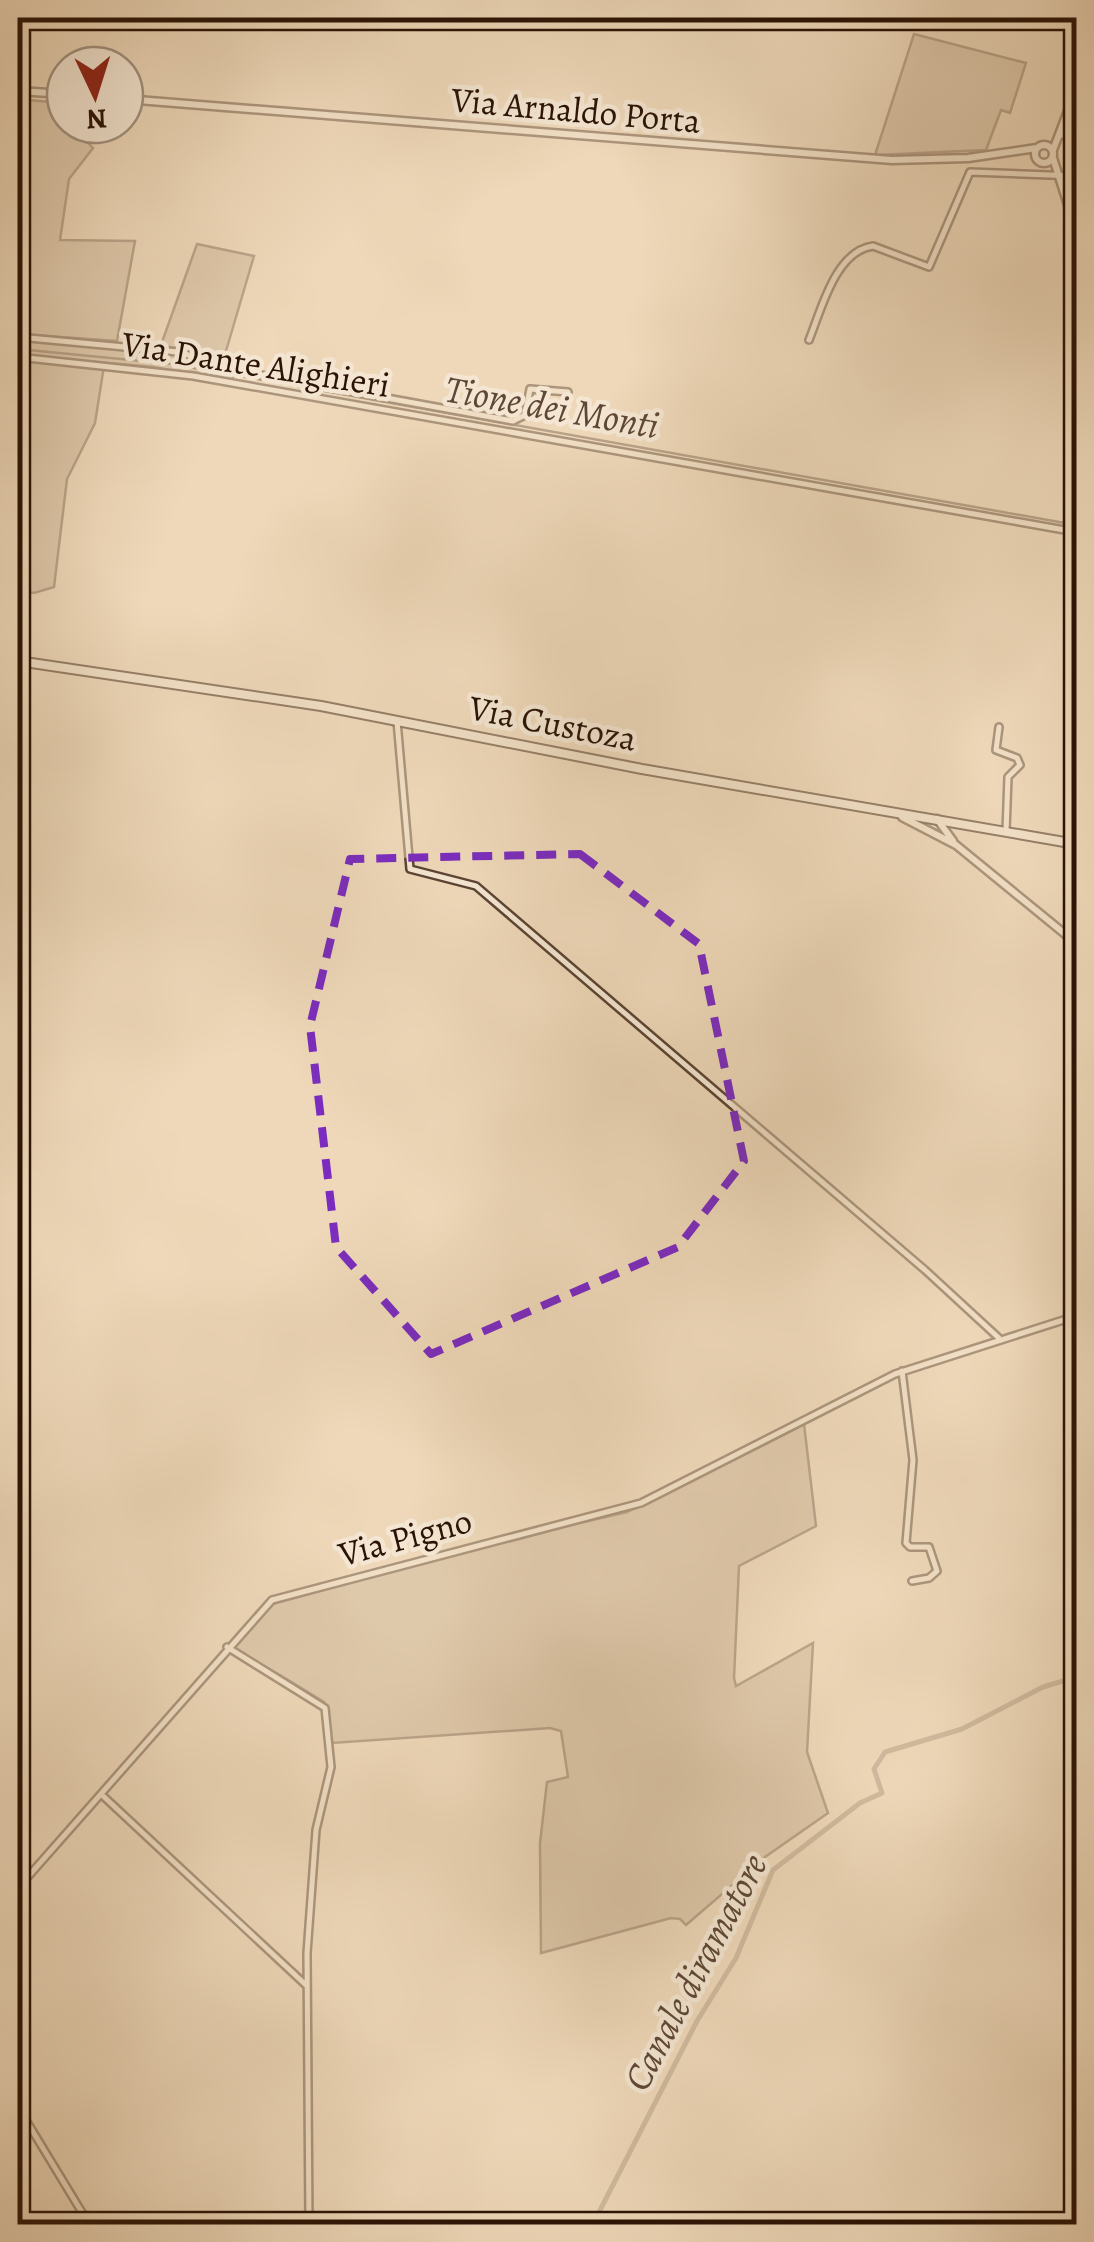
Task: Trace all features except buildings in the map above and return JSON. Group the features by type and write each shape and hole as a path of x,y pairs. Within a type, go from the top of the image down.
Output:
{"main road":[{"name":"Via Custoza","path":"18,661 397,720 642,769 1076,844"}],"street":[{"path":"1076,90 1055,136 1053,154 1076,230"},
{"path":"18,91 45,93"},
{"name":"Via Arnaldo Porta","path":"145,101 863,158 921,160 1022,153 1038,150 1055,136"},
{"path":"1055,136 1076,139"},
{"path":"1038,150 1053,154"},
{"path":"1038,150 1045,163 1057,172"},
{"path":"1045,163 1053,154"},
{"path":"809,340 838,271 862,248 872,246 929,267 970,172 1057,172 1076,176"},
{"path":"18,337 118,343 178,352 223,366 513,421 523,419 533,387 568,392"},
{"name":"Via Dante Alighieri","path":"18,357 193,376 1076,532"},
{"path":"397,720 410,870 476,886 926,1270 1000,1340"},
{"path":"999,727 996,750 1017,758 1020,765 1008,777 1006,831"},
{"path":"877,809 953,841 1076,943"},
{"path":"936,818 934,828 939,834"},
{"path":"936,818 953,841"},
{"path":"953,841 955,822"},
{"name":"Via Pigno","path":"18,1888 272,1600 641,1502 902,1371 1076,1316"},
{"path":"902,1371 913,1460 906,1543 910,1548 930,1547 936,1571 929,1578 912,1580"},
{"path":"227,1647 325,1708 331,1767 314,1855 307,1953 309,2224"},
{"path":"100,1794 309,1988"},
{"path":"18,2107 89,2224"}],"highlighted area":[{"path":"580,854 699,944 744,1161 678,1247 431,1354 336,1247 310,1026 350,859"}],"shaded area":[{"path":"914,34 1026,63 1010,113 1001,110 986,150 875,155"},
{"path":"18,99 45,102 45,145 93,148 69,179 60,240 135,241 117,341 18,334"},
{"path":"197,244 254,256 223,361 161,345"},
{"path":"18,340 127,347 181,356 234,371 232,381 153,367 18,355"},
{"path":"18,359 104,366 95,423 67,479 54,587 34,593 18,590"},
{"path":"804,1424 816,1526 739,1566 734,1678 736,1686 813,1643 807,1752 828,1813 765,1857 686,1925 671,1918 541,1953 540,1843 547,1782 568,1777 561,1731 550,1728 332,1743 324,1702 237,1651 235,1645 273,1604 476,1547 627,1512"}],"waterway":[{"name":"Tione dei Monti","path":"18,349 172,364 1076,525"},
{"name":"Canale diramatore","path":"593,2224 697,2021 736,1958 773,1870 860,1803 882,1793 874,1769 885,1752 962,1729 1043,1687 1076,1677"}]}
